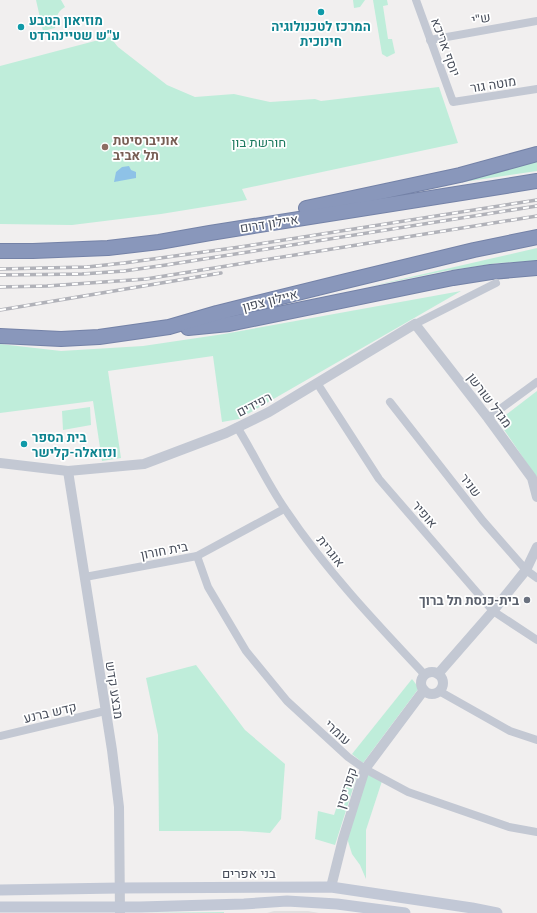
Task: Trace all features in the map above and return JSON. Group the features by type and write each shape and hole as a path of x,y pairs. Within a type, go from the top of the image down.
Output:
{"highway":[{"path":"159,242 460,175 537,154"},
{"name":"איילון דרום","path":"0,251 79,250 159,242 249,226 537,181"},
{"name":"איילון צפון","path":"0,336 61,339 99,337 169,327 217,313 342,282 537,237"},
{"path":"169,327 189,329 229,324 432,282 490,272 537,268"}],"main road":[{"name":"בני אפרים","path":"0,890 331,887 497,913"},
{"path":"0,908 116,910 140,906 244,904 287,901 337,904 405,913"}],"street":[{"name":"יוסף אריכא","path":"416,0 453,102"},
{"name":"ש\"י","path":"430,40 537,21"},
{"name":"מוטה גור","path":"453,102 537,89"},
{"name":"רפידים","path":"0,463 68,471 144,464 237,427 269,412 415,324 496,284"},
{"name":"מגדל שורשן","path":"415,324 488,418 532,478 537,497"},
{"path":"488,418 537,382"},
{"name":"אופיר","path":"317,383 378,479 494,611 537,640"},
{"name":"שניר","path":"390,402 483,520 526,570 537,578"},
{"name":"אוגרית","path":"237,427 284,509 329,569 376,623 425,675"},
{"name":"מבצע קדש","path":"68,471 119,807 120,888 116,910"},
{"name":"בית חורון","path":"85,577 197,556 284,509"},
{"path":"438,674 494,611 526,570 537,548"},
{"name":"עומרי","path":"197,556 208,587 246,651 287,701 348,758 408,792 509,827 537,832"},
{"path":"439,691 443,682 440,676 431,672 425,675 421,681 424,690 430,693 439,691 510,731 537,740"},
{"name":"קפריסין","path":"331,887 343,838 365,769 424,690"},
{"name":"קדש ברנע","path":"0,736 105,711"}],"shaded area":[{"path":"274,911 308,911 319,913 267,913"}],"green space":[{"path":"36,0 61,0 65,7 58,14 55,28 43,31"},
{"path":"353,0 365,0 360,7 354,8"},
{"path":"373,0 387,0 388,5 383,6 388,39 392,39 395,53 387,57 382,54"},
{"name":"חורשת בון","path":"110,37 118,47 167,85 195,97 234,94 270,102 315,99 321,101 439,87 458,143 242,189 247,200 161,214 72,225 0,224 0,66"},
{"path":"537,161 537,171 456,183"},
{"path":"537,248 537,261 498,263 445,271 367,287"},
{"path":"461,291 239,419 222,422 213,356 108,371 121,458 102,461 93,401 0,413 0,344 61,351 143,346 224,334"},
{"path":"537,391 537,478 498,421"},
{"path":"90,407 91,425 63,430 62,411"},
{"path":"196,665 245,730 285,764 281,819 270,833 242,831 159,831 158,735 146,678"},
{"path":"412,679 419,688 363,763 352,754"},
{"path":"349,771 357,776 335,845 315,839 318,811 334,815"},
{"path":"367,774 382,781 366,830 366,879 360,865 352,854 347,838"},
{"path":"224,912 224,913 138,913"}],"water":[{"path":"129,166 131,170 136,172 136,178 114,182 116,172 122,167"}],"railway":[{"path":"0,269 87,267 124,263 240,247 537,200"},
{"path":"0,275 82,274 124,271 537,206"},
{"path":"0,287 47,286 146,279 537,216"},
{"path":"0,310 221,273"}],"place":[{"name":"המרכז לטכנולוגיה חינוכית","path":"321,12"},
{"name":"מוזיאון הטבע ע\"ש שטיינהרדט","path":"21,27"},
{"name":"אוניברסיטת תל אביב","path":"105,147"},
{"name":"בית הספר ונזואלה-קלישר","path":"24,444"},
{"name":"בית-כנסת תל ברוך","path":"527,600"}]}
